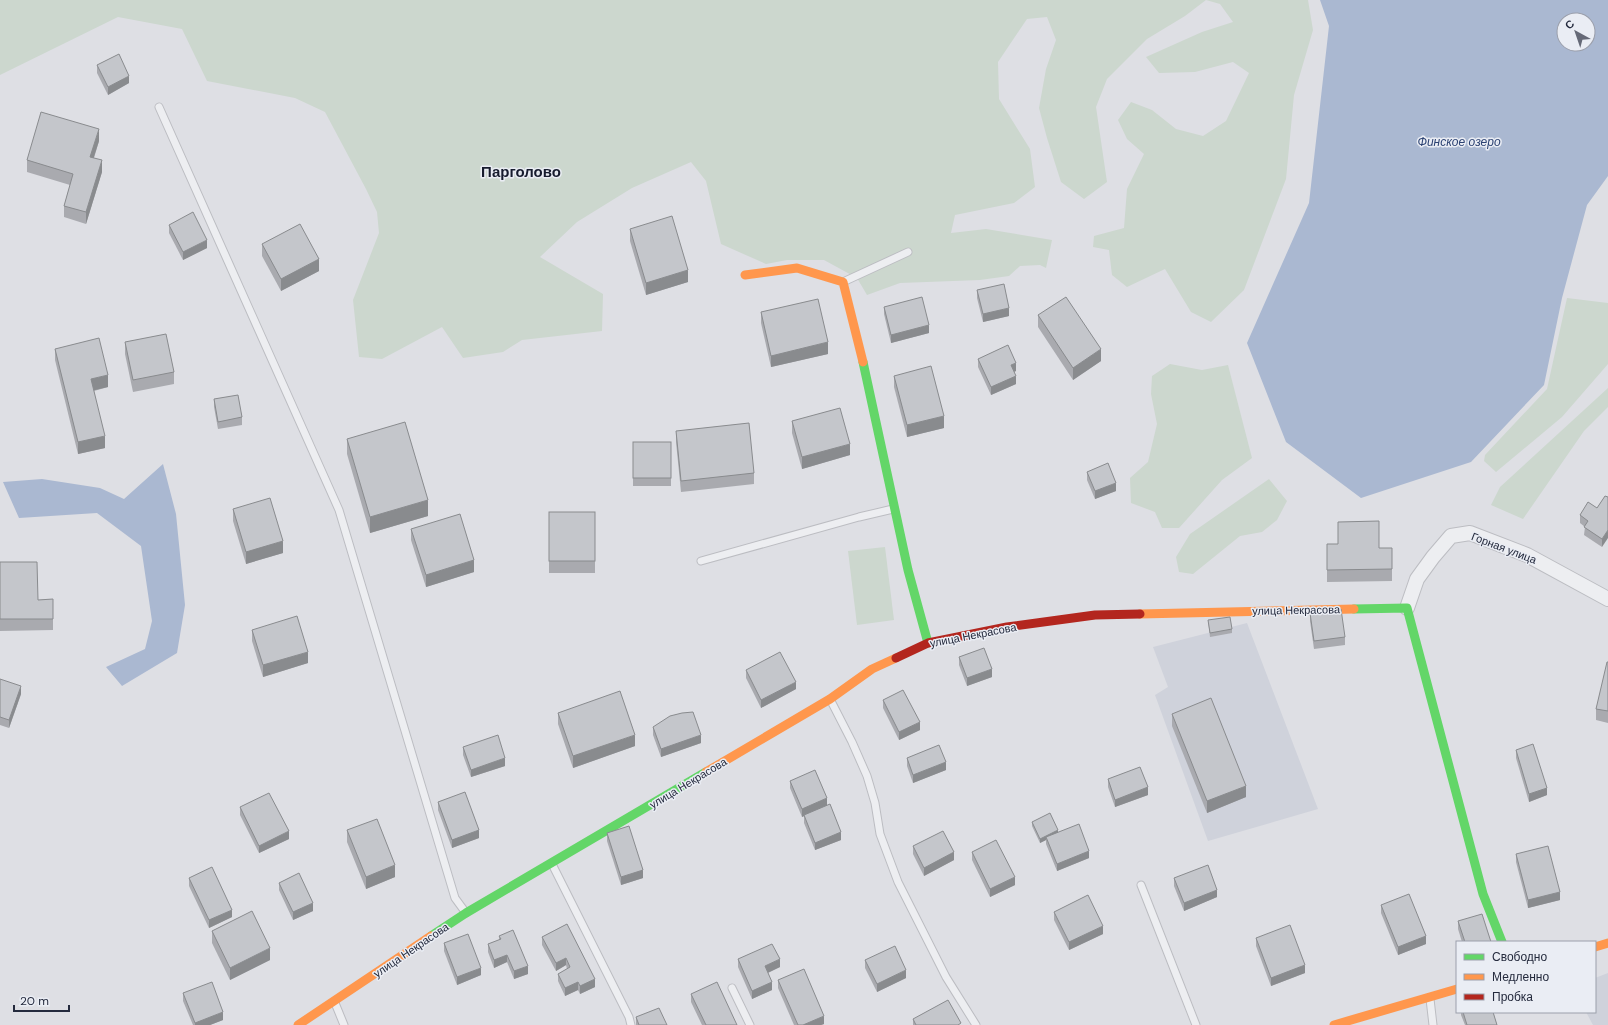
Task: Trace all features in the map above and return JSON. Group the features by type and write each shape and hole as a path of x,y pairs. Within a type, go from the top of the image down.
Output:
{"street":[{"path":"745,275 797,268 843,282 854,323 908,570 928,643"},
{"name":"Горная улица","path":"1408,608 1417,579 1432,557 1451,536 1470,533 1528,555 1608,599"},
{"name":"улица Некрасова","path":"298,1025 466,913 830,699 872,669 928,643 1007,627 1095,615 1408,608"},
{"path":"1408,608 1483,894 1502,941"},
{"path":"1596,947 1608,943"},
{"path":"1334,1025 1456,989"}],"lane":[{"path":"159,107 340,510 455,898 466,913"},
{"path":"843,282 908,252"},
{"path":"701,561 859,517 895,509"},
{"path":"830,699 852,742 867,776 875,803 880,834 898,882 946,978 976,1025"},
{"path":"552,863 629,1017 631,1025"},
{"path":"1141,885 1196,1025"},
{"path":"732,988 750,1025"},
{"path":"1430,997 1433,1025"},
{"path":"334,1000 344,1025"}],"shaded area":[{"path":"0,0 1206,0 1185,16 1147,39 1107,79 1096,107 1107,182 1084,199 1061,182 1039,108 1046,69 1056,40 1047,17 1027,19 998,62 999,99 1030,149 1035,187 1014,203 955,215 951,233 986,229 1052,240 1046,268 1040,265 1020,266 1009,276 980,280 900,283 867,295 857,278 824,260 787,260 766,264 721,244 706,181 691,162 632,188 577,222 540,257 603,294 602,331 522,340 503,352 463,358 442,327 382,359 359,357 353,300 379,233 377,212 325,112 295,98 207,81 182,29 118,17 0,75"},
{"path":"1206,0 1308,0 1313,30 1294,95 1286,179 1244,290 1211,322 1191,312 1165,269 1127,287 1112,275 1109,250 1093,247 1094,236 1124,228 1127,189 1144,154 1127,139 1118,120 1131,102 1152,110 1176,129 1203,136 1226,121 1249,73 1233,62 1195,72 1159,73 1146,57 1202,32 1233,22 1220,4"},
{"path":"1567,298 1608,303 1608,364 1562,417 1496,472 1484,461 1485,455 1547,389"},
{"path":"1170,364 1202,370 1228,365 1252,458 1222,480 1179,528 1162,528 1155,512 1131,503 1130,478 1148,462 1157,424 1151,394 1152,376"},
{"path":"1608,388 1608,407 1584,431 1523,519 1491,505 1500,487"},
{"path":"1269,479 1287,501 1277,520 1262,532 1240,536 1193,574 1179,572 1176,557 1190,534"},
{"path":"885,547 894,620 857,625 848,551"},
{"path":"1247,623 1318,809 1208,841 1155,695 1168,687 1153,647"},
{"path":"1608,973 1608,1025 1593,1025 1587,1013 1596,1013 1596,978"}],"water":[{"name":"Финское озеро","path":"1320,0 1608,0 1608,176 1587,205 1562,298 1544,385 1471,462 1361,498 1286,442 1247,343 1309,203 1329,26"},
{"path":"163,464 176,514 185,605 177,653 122,686 106,667 145,649 152,621 141,546 97,513 19,518 3,482 42,479 100,488 124,499"}],"building":[{"path":"119,54 129,76 108,87 97,65"},
{"path":"41,112 99,129 90,157 102,160 86,212 64,206 73,174 27,160"},
{"path":"193,212 207,240 183,252 169,225"},
{"path":"672,216 688,270 646,283 630,229"},
{"path":"300,224 319,259 281,279 262,244"},
{"path":"1004,284 1009,308 983,314 977,290"},
{"path":"922,297 929,325 891,335 884,307"},
{"path":"1066,297 1101,349 1073,368 1038,315"},
{"path":"818,299 828,342 771,356 761,312"},
{"path":"166,334 174,372 133,380 125,342"},
{"path":"99,338 108,375 91,379 105,436 78,442 55,349"},
{"path":"1008,345 1016,363 1011,365 1016,376 991,387 978,359"},
{"path":"931,366 944,416 907,425 894,376"},
{"path":"238,395 242,417 218,422 214,399"},
{"path":"840,408 850,444 802,457 792,421"},
{"path":"405,422 428,500 370,517 347,439"},
{"path":"749,423 754,473 681,481 676,431"},
{"path":"633,442 671,442 671,478 633,478"},
{"path":"1108,463 1116,483 1095,491 1087,472"},
{"path":"1605,496 1608,497 1608,530 1602,539 1584,527 1588,521 1580,515 1588,502 1597,508"},
{"path":"270,498 283,541 246,552 233,509"},
{"path":"549,512 595,512 595,561 549,561"},
{"path":"460,514 474,560 426,575 411,529"},
{"path":"1379,521 1379,548 1392,548 1392,569 1327,570 1327,544 1338,544 1338,522"},
{"path":"0,562 37,562 38,600 53,599 53,619 0,619"},
{"path":"1341,609 1345,637 1314,641 1310,613"},
{"path":"297,616 308,652 263,665 252,630"},
{"path":"1230,617 1232,629 1210,633 1208,620"},
{"path":"984,648 992,669 967,678 959,657"},
{"path":"780,652 796,682 761,700 746,670"},
{"path":"1608,662 1608,711 1596,709"},
{"path":"0,679 21,686 9,720 0,717"},
{"path":"903,690 920,722 899,732 883,700"},
{"path":"620,691 635,735 573,756 558,713"},
{"path":"1211,698 1246,786 1207,801 1172,714"},
{"path":"693,712 701,735 661,749 653,727 670,716"},
{"path":"498,735 505,758 471,770 463,747"},
{"path":"1533,744 1547,788 1529,794 1516,750"},
{"path":"939,745 946,762 913,775 907,758"},
{"path":"1140,767 1148,787 1115,800 1108,779"},
{"path":"815,770 827,798 802,809 790,781"},
{"path":"465,792 479,830 452,840 438,802"},
{"path":"269,793 289,831 259,846 240,807"},
{"path":"830,804 841,832 815,843 804,815"},
{"path":"1050,813 1058,830 1040,839 1032,822"},
{"path":"377,819 395,865 366,877 347,830"},
{"path":"1079,824 1089,851 1057,864 1046,837"},
{"path":"629,826 643,870 621,877 607,833"},
{"path":"943,831 954,852 924,868 913,846"},
{"path":"996,840 1015,877 990,889 972,852"},
{"path":"1548,846 1560,892 1528,900 1516,854"},
{"path":"1208,865 1217,890 1184,903 1174,878"},
{"path":"212,867 232,910 209,920 189,878"},
{"path":"299,873 313,903 293,912 279,883"},
{"path":"1409,894 1426,936 1398,947 1381,905"},
{"path":"1088,895 1103,926 1069,942 1054,912"},
{"path":"252,911 270,948 230,968 212,931"},
{"path":"1482,914 1491,941 1465,941 1458,921"},
{"path":"567,924 595,979 580,986 578,982 565,988 558,974 570,967 566,958 556,963 542,937"},
{"path":"1290,925 1305,965 1271,978 1256,938"},
{"path":"513,930 528,966 514,971 507,955 494,960 488,944 501,939 499,936"},
{"path":"468,934 481,968 457,977 444,943"},
{"path":"772,944 780,959 765,966 772,982 752,991 738,959"},
{"path":"895,946 906,970 877,984 865,960"},
{"path":"804,969 824,1016 803,1025 798,1025 778,980"},
{"path":"212,982 223,1012 195,1023 183,993"},
{"path":"717,982 737,1025 706,1025 691,994"},
{"path":"948,1000 961,1023 958,1025 916,1025 913,1019"},
{"path":"659,1008 667,1025 639,1025 636,1017"},
{"path":"1463,1013 1493,1013 1497,1025 1467,1025"}],"traffic: fast":[{"path":"863,362 908,570 928,643"},
{"path":"1354,609 1407,608 1483,894 1502,941"},
{"path":"431,936 466,913 706,772"}],"traffic: slow":[{"path":"745,275 797,268 843,282 863,362"},
{"path":"1140,614 1354,609"},
{"path":"706,772 830,699 872,669 896,658"},
{"path":"298,1025 431,936"},
{"path":"1596,947 1608,943"},
{"path":"1334,1025 1456,989"}],"traffic: jam":[{"path":"896,658 928,643 1007,627 1095,615 1140,614"}],"district":[{"name":"Парголово","path":"521,172"}]}
